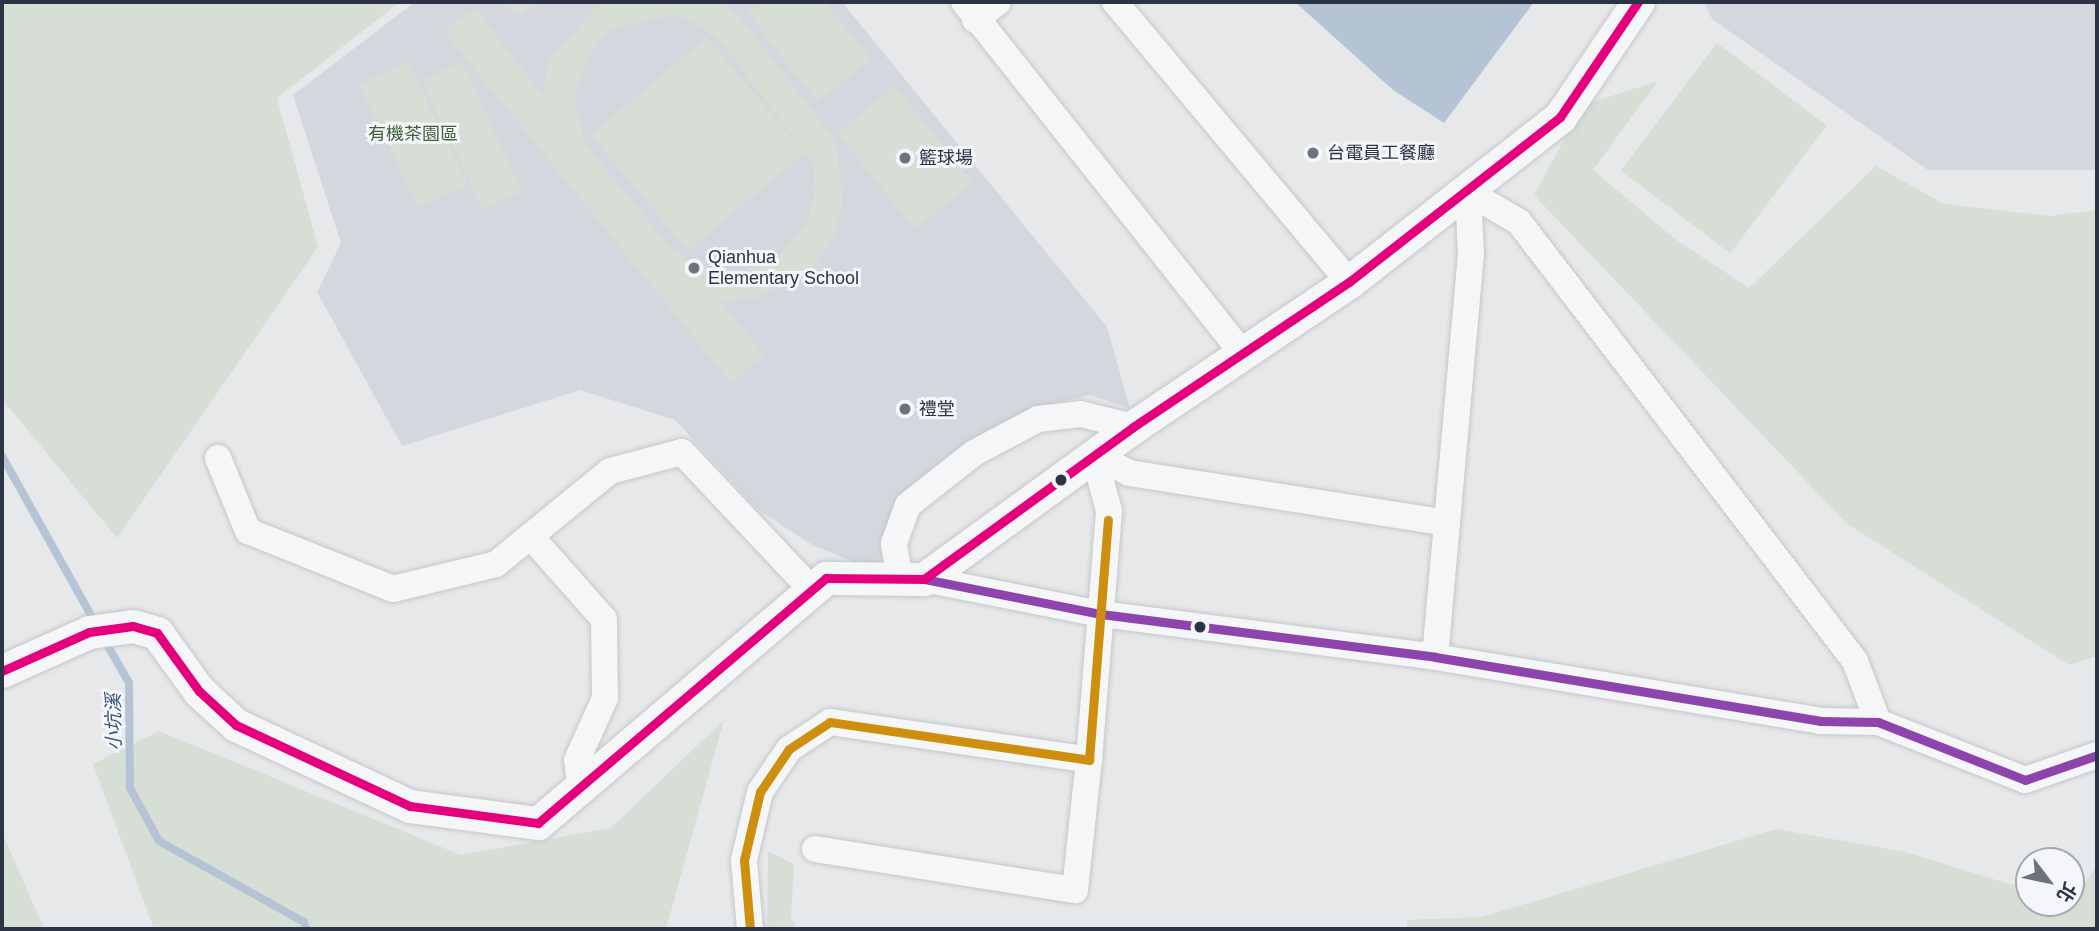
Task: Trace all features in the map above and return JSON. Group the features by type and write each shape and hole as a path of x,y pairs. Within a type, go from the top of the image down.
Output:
{"street":[{"path":"998,2 969,11 1241,352"},
{"path":"1115,2 1349,282"},
{"path":"912,581 1241,352 1349,282 1468,192 1560,117 1638,2"},
{"path":"1435,657 1471,255 1468,192"},
{"path":"1468,192 1519,222 1855,661 1878,722"},
{"path":"912,581 894,543 908,505 974,453 1038,419 1080,414 1133,427"},
{"path":"218,458 248,531 393,589 496,564 532,538 610,471 682,452 812,590"},
{"path":"1094,455 1129,473 1447,523"},
{"path":"815,849 1075,890 1089,760 1109,511 1094,455"},
{"path":"532,538 604,619 605,698 577,760 580,792"},
{"path":"2,671 103,630 157,632 199,691 236,725 410,806 538,823 580,792 826,578 912,581 1101,614 1435,657 1821,721 1878,722 2025,780 2097,755"},
{"path":"750,929 744,860 760,792 789,749 830,722 1089,760"}],"shaded area":[{"name":"Qianhua Elementary School","path":"415,2 842,2 1107,327 1130,409 1090,395 1029,409 969,443 902,501 875,570 814,546 757,509 675,420 580,390 402,446 317,292 341,243 293,95"},
{"path":"1704,2 2097,2 2097,170 1928,170 1712,19"}],"green space":[{"path":"2,2 400,2 277,98 318,247 117,538 2,399"},
{"path":"497,2 539,2 521,16"},
{"path":"600,2 720,2 740,17 836,141 843,203 835,235 818,261 794,282 756,298 720,301 764,355 731,383 443,31 475,8 543,96 549,60","holes":["670,15 698,24 722,43 813,163 815,193 806,224 782,252 743,272 706,269 672,249 584,142 575,98 587,57 612,29"]},
{"path":"761,2 825,2 871,59 817,102 748,13"},
{"path":"707,37 805,153 688,251 591,135"},
{"path":"1717,43 1826,125 1730,253 1621,171"},
{"name":"有機茶園區","path":"408,61 468,184 419,208 359,85"},
{"path":"462,62 522,191 482,209 422,81"},
{"path":"1658,81 1593,170 1675,239 1749,288 1876,166 1944,204 2050,216 2097,210 2097,656 2069,665 1846,523 1534,195 1583,105"},
{"name":"籃球場","path":"895,86 973,182 915,230 837,133"},
{"path":"724,720 666,929 154,929 93,764 159,731 461,855 611,828"},
{"path":"1776,829 1905,852 2015,886 2015,917 2085,917 2085,883 2097,866 2097,929 1407,929 1407,920 1482,917"},
{"path":"2,832 44,929 2,929"},
{"path":"768,851 794,864 791,918 797,929 767,929"}],"water":[{"path":"1295,2 1534,2 1444,123 1393,90"}],"waterway":[{"name":"小坑溪","path":"2,456 96,624"},
{"name":"小坑溪","path":"104,639 129,683 130,788 159,841 304,922 306,929"}],"transit line":[{"path":"2,671 89,632 133,626 157,633 199,691 236,725 410,806 538,823 826,578 924,579 1133,427 1349,282 1560,117 1638,2"},
{"path":"750,929 744,860 760,792 789,749 830,722 1089,760 1108,520"},
{"path":"924,579 1101,614 1435,657 1820,721 1878,722 2025,780 2097,755"}],"place":[{"name":"台電員工餐廳","path":"1313,153"},
{"name":"籃球場","path":"905,158"},
{"name":"Qianhua Elementary School","path":"694,268"},
{"name":"禮堂","path":"905,409"}]}
